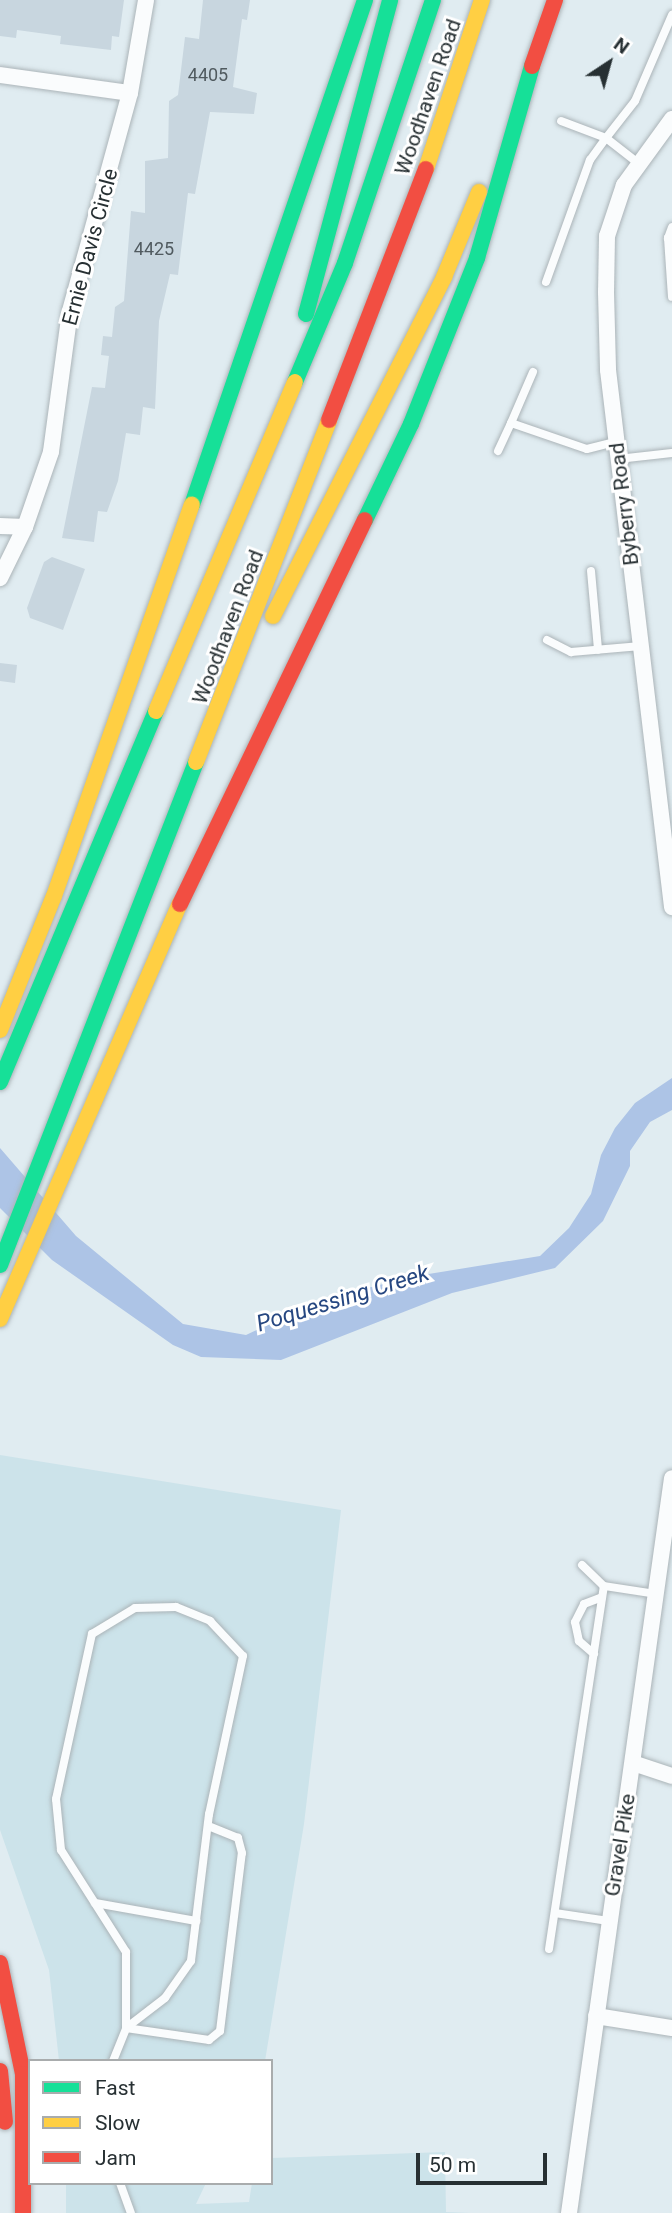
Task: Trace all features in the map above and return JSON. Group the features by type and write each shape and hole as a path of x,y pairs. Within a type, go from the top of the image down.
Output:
{"main road":[{"path":"0,1030 58,883 322,138 365,0"},
{"path":"256,482 346,177 390,0"},
{"name":"Woodhaven Road","path":"0,1082 256,482 382,164 433,0"},
{"name":"Woodhaven Road","path":"0,1265 179,812 454,98 482,0"},
{"path":"0,1319 31,1240 149,970 411,424 477,258 532,66 555,0"},
{"path":"179,812 444,277 532,66"},
{"path":"0,1963 23,2074 23,2213"},
{"path":"0,2071 5,2213"}],"street":[{"name":"Ernie Davis Circle","path":"0,578 25,527 51,452 70,311 130,93 146,0"},
{"path":"0,75 130,93"},
{"name":"Byberry Road","path":"672,119 624,184 607,236 608,370 672,907"},
{"path":"0,526 25,527"},
{"name":"Gravel Pike","path":"569,2213 672,1478"},
{"path":"633,1763 672,1776"},
{"path":"596,2016 672,2028"}],"lane":[{"path":"546,282 590,160 635,101 672,15"},
{"path":"561,121 606,138 638,163"},
{"path":"672,227 672,297"},
{"path":"498,450 533,372"},
{"path":"511,423 587,449 616,442"},
{"path":"618,459 672,453"},
{"path":"591,571 598,650"},
{"path":"547,640 571,652 641,646"},
{"path":"583,1565 604,1586 656,1594"},
{"path":"550,1949 604,1586"},
{"path":"594,1654 579,1642 575,1622 584,1604 602,1597"},
{"path":"114,2059 126,2028 126,1952 61,1850 55,1798 92,1634 135,1608 176,1607 210,1621 243,1656 208,1826 191,1961 174,1987 126,2028"},
{"path":"126,2028 209,2040 220,2031 242,1853 238,1838 208,1826"},
{"path":"95,1902 196,1926"},
{"path":"555,1913 608,1922"},
{"path":"121,2185 131,2213"}],"shaded area":[{"path":"0,1455 341,1510 304,1824 265,2059 59,2059 49,1970 0,1830"},
{"path":"445,2152 446,2212 471,2213 66,2213 66,2185 205,2185 196,2204 249,2202 252,2185 273,2185 273,2158"}],"water":[{"name":"Poquessing Creek","path":"672,1078 672,1110 650,1122 630,1151 630,1166 603,1221 555,1268 452,1293 281,1360 201,1357 173,1345 52,1260 0,1208 0,1148 76,1236 183,1324 246,1335 318,1301 410,1277 540,1256 569,1228 591,1194 601,1155 615,1128 635,1103"}],"building":[{"path":"0,0 124,0 119,37 112,36 111,50 60,44 61,36 17,30 16,38 0,36"},
{"path":"203,0 250,0 247,20 242,19 233,87 257,93 254,114 210,112 195,194 188,193 178,275 170,274 159,321 155,409 143,407 140,435 126,433 118,481 107,512 98,511 94,542 62,538 92,387 105,388 109,356 101,355 103,336 112,337 115,307 124,301 131,211 145,213 145,161 168,158 169,101 178,95 185,37 199,39"},
{"path":"52,557 85,569 63,630 30,618 27,608 44,562"},
{"path":"0,663 17,665 15,683 0,681"}],"traffic: fast":[{"path":"192,505 365,0"},
{"path":"306,314 390,0"},
{"path":"295,382 345,263 433,0"},
{"path":"365,520 411,424 477,258 532,66"},
{"path":"0,1082 156,711"},
{"path":"0,1265 196,762"}],"traffic: slow":[{"path":"426,169 482,0"},
{"path":"273,616 444,277 479,192"},
{"path":"156,711 295,382"},
{"path":"196,762 329,420"},
{"path":"0,1030 54,896 192,505"},
{"path":"0,1319 180,904"}],"traffic: jam":[{"path":"532,66 555,0"},
{"path":"329,420 426,169"},
{"path":"180,904 365,520"},
{"path":"0,1963 23,2074 23,2213"},
{"path":"0,2071 5,2122"}]}
